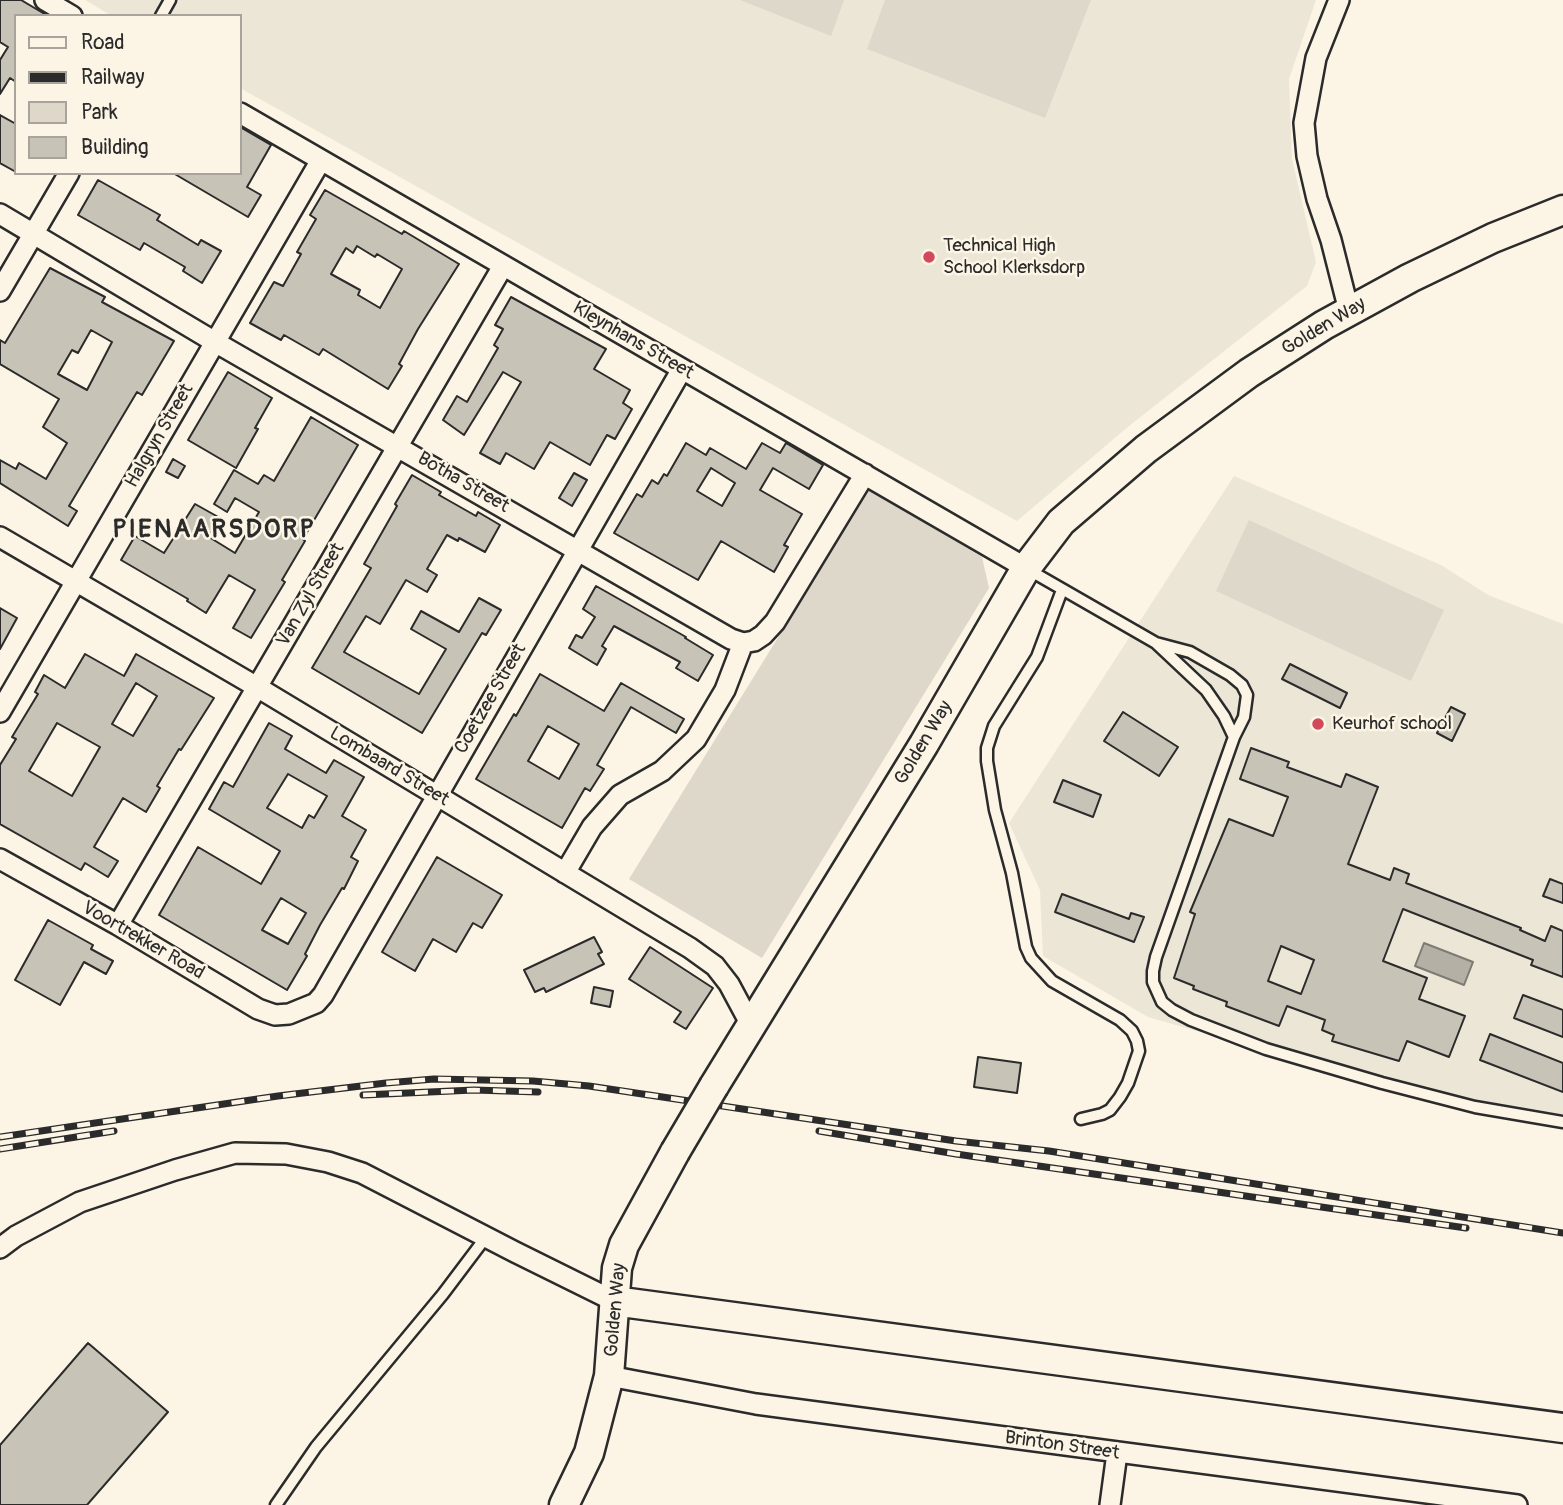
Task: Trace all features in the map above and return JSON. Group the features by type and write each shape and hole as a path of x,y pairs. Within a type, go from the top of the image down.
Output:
{"street":[{"path":"45,0 69,14"},
{"path":"1339,0 1316,58 1304,123 1307,156 1317,198 1349,311"},
{"name":"Kleynhans Street","path":"242,114 1026,568"},
{"name":"Halgryn Street","path":"0,712 321,160"},
{"path":"0,291 68,175"},
{"name":"Golden Way","path":"564,1505 589,1452 609,1376 617,1268 624,1245 714,1086 924,744 1026,568 1061,522 1146,449 1249,373 1349,311 1409,278 1493,238 1563,210"},
{"name":"Botha Street","path":"0,214 215,342 731,639 743,643"},
{"name":"Van Zyl Street","path":"118,925 503,266"},
{"name":"Coetzee Street","path":"289,1014 316,1003 323,995 682,369"},
{"path":"565,873 592,827 620,795 662,771 696,739 724,690 743,643 764,635 775,622 865,474"},
{"name":"Lombaard Street","path":"0,537 257,687 690,948 715,966 729,984 751,1025"},
{"name":"Voortrekker Road","path":"0,859 118,925 258,1009 275,1015 289,1014"},
{"path":"0,1248 16,1236 80,1202 175,1170 235,1153 286,1154 327,1162 362,1173 614,1301 1563,1428"},
{"name":"Brinton Street","path":"609,1376 756,1404 1517,1505"},
{"path":"1110,1505 1117,1454"}],"lane":[{"path":"1026,568 1156,643 1206,690 1224,716 1234,737"},
{"path":"1062,590 1037,657 994,726 987,748 987,761 995,810 1012,873 1026,947 1031,958 1052,981 1120,1020 1138,1041 1139,1051 1120,1097 1110,1110 1081,1119"},
{"path":"1156,643 1190,652 1242,685 1247,695 1247,704 1156,957 1153,982 1162,1002 1191,1020 1266,1049 1475,1107 1563,1122"},
{"path":"276,1505 316,1447 443,1294 486,1237"}],"shaded area":[{"name":"Technical High School Klerksdorp","path":"85,0 1316,0 1289,79 1292,159 1316,262 1307,286 1129,426 1017,521 242,89 242,14 109,14"},
{"name":"Keurhof school","path":"1234,476 1441,565 1488,595 1563,624 1563,1124 1460,1107 1148,1017 1043,956 1040,890 1009,823"},
{"path":"1424,943 1473,962 1464,985 1415,966"}],"green space":[{"path":"740,0 844,0 831,36"},
{"path":"885,0 1091,0 1045,118 867,49"},
{"path":"869,490 982,557 989,588 762,958 629,879"},
{"path":"1249,520 1444,610 1411,681 1216,591"}],"building":[{"path":"0,0 21,0 45,14 14,14 14,81 10,78 0,94 0,60 8,47 0,42"},
{"path":"0,115 14,123 14,171 0,163"},
{"path":"242,128 271,145 247,187 261,195 248,217 176,175 242,175"},
{"path":"98,180 160,215 157,220 198,245 201,240 221,251 202,283 183,271 185,267 144,243 140,250 78,215"},
{"path":"325,190 402,234 404,231 459,264 418,329 399,364 402,366 388,389 323,349 319,355 284,335 281,340 250,323 274,282 283,286 301,254 297,252 316,219 310,215","holes":["357,246 375,257 377,254 402,269 380,308 358,295 360,290 331,274 346,248 353,253"]},
{"path":"50,268 105,297 102,302 174,341 142,395 137,392 69,506 77,511 68,526 0,483 0,460 16,469 19,463 46,479 67,443 43,427 59,399 0,364 0,340 5,343","holes":["91,330 112,342 87,390 58,374 72,350 78,353"]},
{"path":"511,297 606,349 594,369 630,390 623,403 632,409 615,439 607,435 590,465 550,442 534,469 506,453 500,464 480,453 521,382 503,372 464,435 443,420 457,396 467,402 498,348 494,345 503,329 495,325"},
{"path":"228,372 272,398 236,468 188,440"},
{"path":"311,417 358,445 303,539 305,541 282,580 285,582 251,638 233,628 255,590 229,575 206,613 187,601 188,599 121,560 135,536 164,553 195,504 220,518 209,537 235,553 259,512 235,498 227,512 214,504 234,470 258,484 264,475 274,481"},
{"path":"686,443 706,455 710,448 746,469 762,443 780,453 786,443 823,465 809,489 773,468 760,490 802,514 784,545 788,547 774,572 721,541 698,580 614,533 637,494 642,497 652,480 658,484 664,474 667,476","holes":["711,468 735,483 722,506 697,491"]},
{"path":"173,459 185,466 178,478 166,472"},
{"path":"574,473 587,480 572,506 559,498"},
{"path":"412,475 441,492 439,495 476,516 478,512 500,525 485,552 459,538 458,541 447,535 427,569 437,575 427,592 406,580 380,624 366,616 344,652 419,694 446,649 411,629 421,611 459,632 479,598 501,610 486,635 482,633 422,733 312,668 371,568 364,564"},
{"path":"596,586 713,655 698,681 676,668 680,662 614,626 602,646 606,649 597,665 569,648 576,635 582,638 595,617 583,609"},
{"path":"0,608 17,618 0,649"},
{"path":"85,654 124,676 136,654 214,698 181,750 179,749 157,786 160,788 146,812 123,798 94,847 118,861 108,877 85,863 81,870 0,824 0,765 16,739 12,737 38,694 35,692 44,675 65,688","holes":["136,683 157,696 133,736 112,724","57,723 100,747 72,796 29,771"]},
{"path":"1290,664 1347,693 1340,708 1282,679"},
{"path":"540,674 604,711 621,683 684,719 676,733 631,707 597,765 604,769 590,791 585,788 562,828 476,779 514,714 516,716","holes":["548,726 579,744 559,779 528,761"]},
{"path":"1451,707 1465,714 1452,741 1437,733"},
{"path":"1123,712 1178,747 1159,776 1104,741"},
{"path":"269,723 292,736 285,749 326,773 334,760 364,777 342,816 366,830 351,857 358,861 344,889 342,888 320,925 305,954 307,956 287,990 159,915 198,847 261,884 280,851 209,809 224,782 233,787","holes":["288,774 327,796 314,818 309,815 302,828 267,808","281,898 306,913 288,944 262,930"]},
{"path":"1251,748 1289,762 1287,767 1341,787 1346,774 1378,787 1348,864 1390,880 1394,868 1409,874 1406,883 1521,928 1520,930 1545,941 1551,926 1563,931 1563,977 1531,965 1533,960 1403,909 1383,961 1427,978 1419,999 1465,1016 1449,1057 1407,1041 1399,1061 1332,1041 1334,1035 1322,1030 1325,1020 1287,1006 1279,1026 1226,1006 1227,1002 1193,989 1194,986 1174,978 1195,914 1190,912 1229,819 1273,836 1288,797 1240,779","holes":["1281,946 1314,960 1301,994 1268,981"]},
{"path":"1063,780 1101,795 1093,817 1054,802"},
{"path":"437,857 502,895 482,928 473,923 456,952 433,939 415,971 382,952"},
{"path":"1550,879 1563,884 1563,903 1543,896"},
{"path":"1062,894 1129,919 1131,913 1144,917 1134,942 1055,912"},
{"path":"48,920 93,945 91,949 113,961 106,974 84,962 60,1005 15,980"},
{"path":"594,937 602,952 598,954 604,964 546,992 544,988 535,992 524,970"},
{"path":"650,947 713,988 686,1029 674,1022 681,1012 629,979"},
{"path":"594,987 613,991 610,1007 591,1003"},
{"path":"1523,995 1563,1010 1563,1037 1514,1018"},
{"path":"1490,1034 1563,1063 1563,1092 1480,1060"},
{"path":"978,1057 1021,1063 1017,1093 974,1087"},
{"path":"88,1343 168,1412 87,1505 0,1505 0,1445"}],"railway":[{"path":"0,1137 386,1083 434,1079 533,1081 589,1086 956,1141 1049,1151 1563,1233"},
{"path":"363,1095 474,1090 538,1092"},
{"path":"0,1149 114,1131"},
{"path":"819,1131 956,1154 1466,1228"}],"place":[{"name":"Technical High School Klerksdorp","path":"929,257"},
{"name":"Keurhof school","path":"1318,724"}],"district":[{"name":"PIENAARSDORP","path":"214,530"}]}
